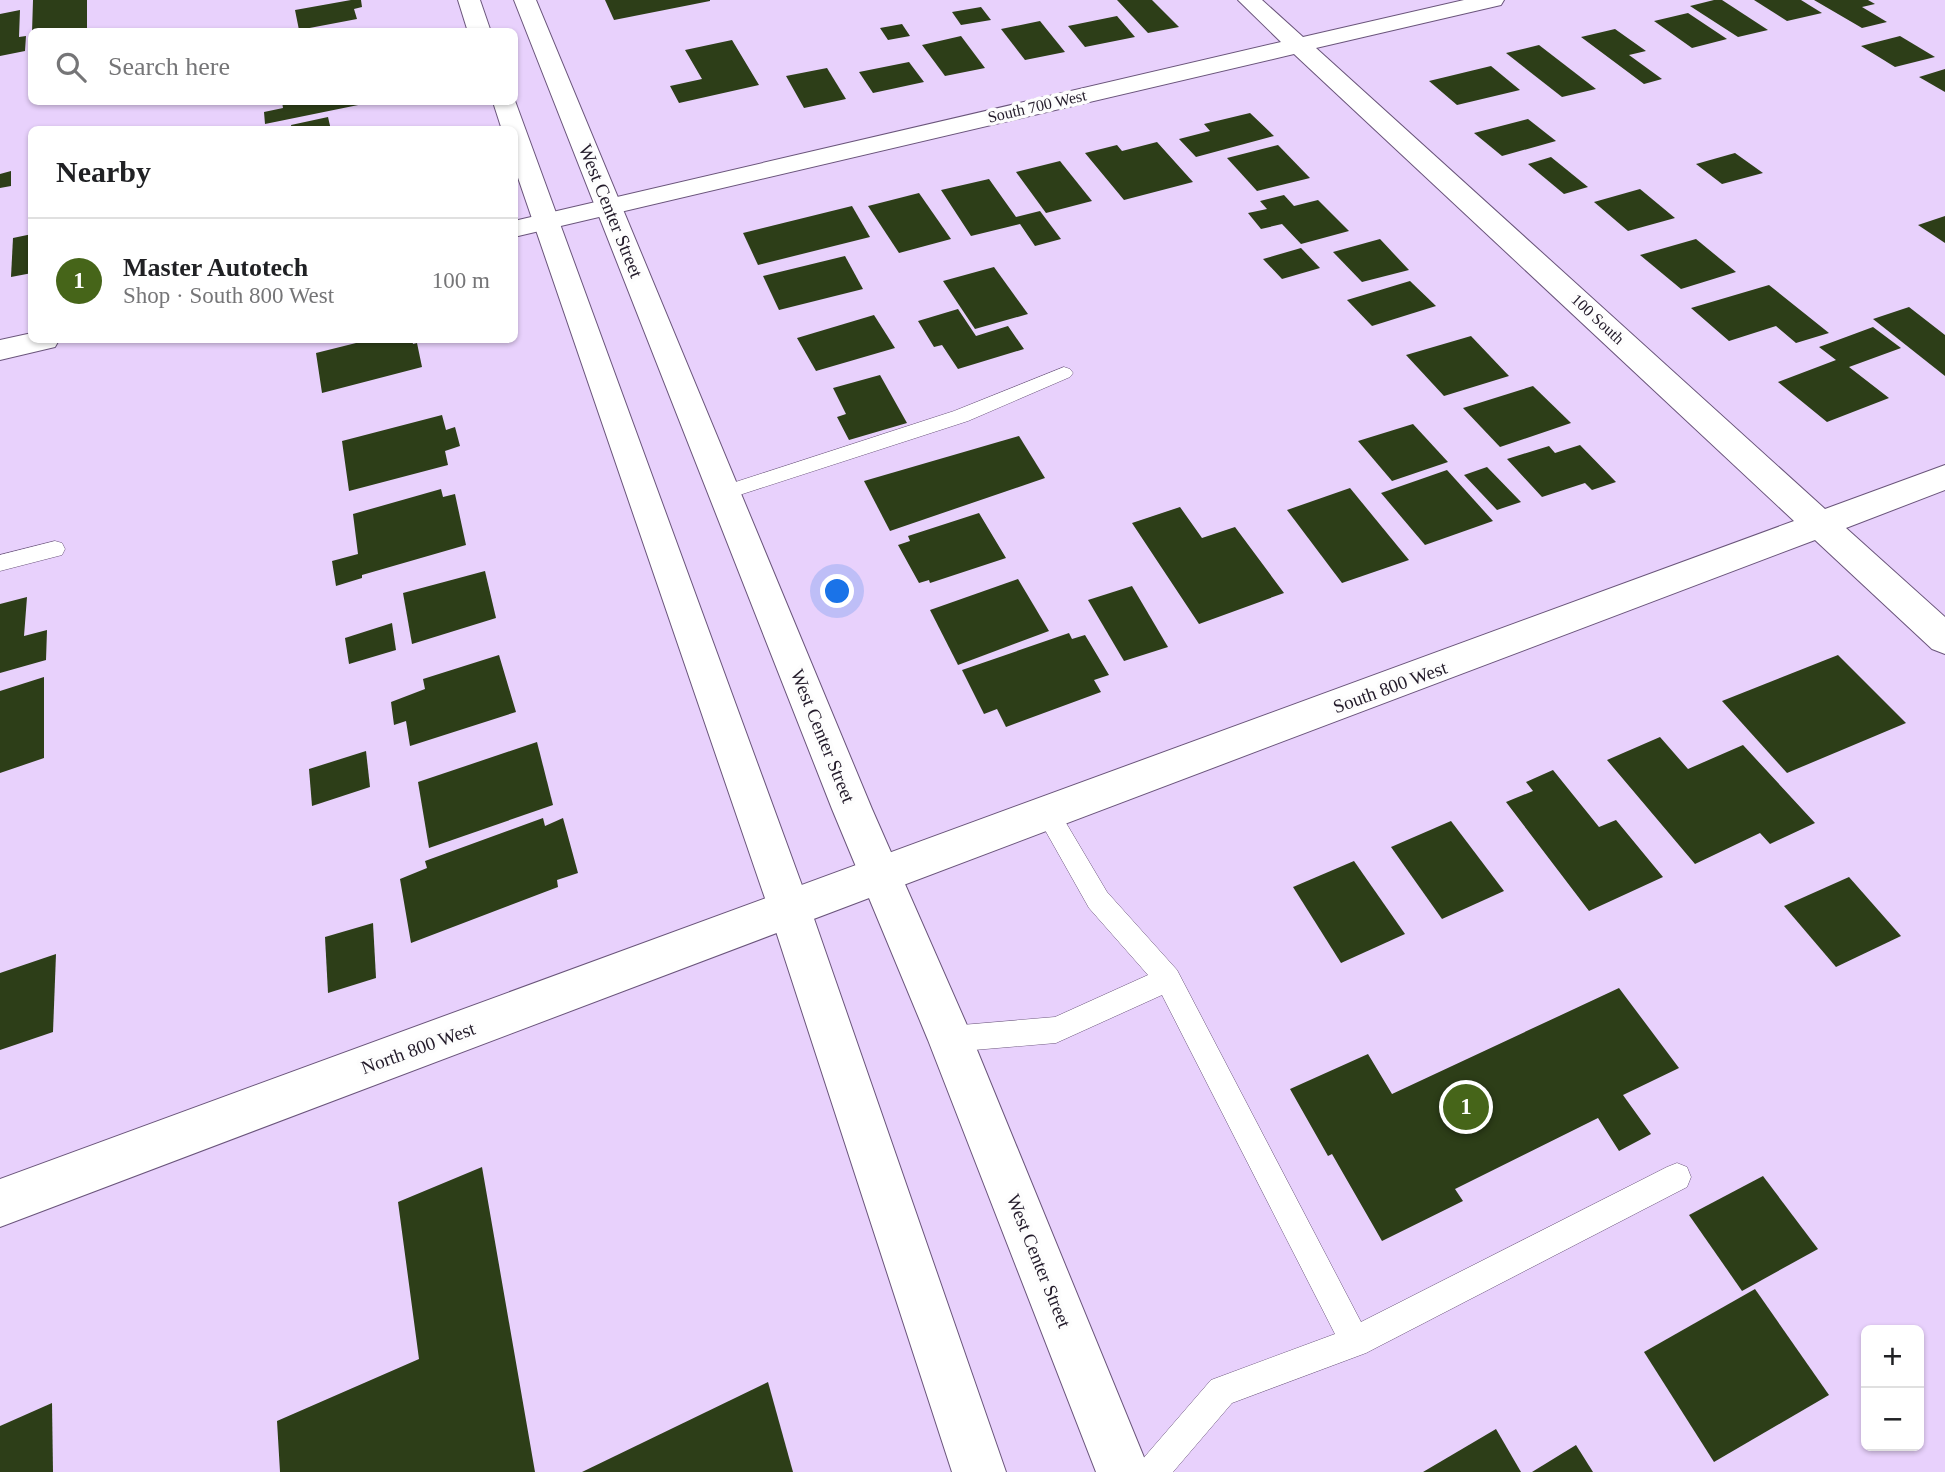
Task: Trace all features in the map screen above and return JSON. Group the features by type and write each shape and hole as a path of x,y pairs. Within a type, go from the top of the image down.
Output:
{"street":[{"path":"469,0 479,28"},
{"name":"West Center Street","path":"524,0 563,217 790,910 979,1472"},
{"name":"100 South","path":"1249,0 1945,639"},
{"name":"South 700 West","path":"563,217 1493,0"},
{"name":"West Center Street","path":"507,105 517,126"},
{"name":"West Center Street","path":"518,128 563,217 724,493 881,878 950,1039 1123,1472"},
{"path":"0,350 31,343"},
{"name":"South 800 West","path":"835,895 1945,477"},
{"name":"North 800 West","path":"0,1203 835,895"}],"lane":[{"path":"724,493 961,416 1064,373"},
{"path":"0,564 55,549"},
{"path":"1048,814 1098,900 1168,979 1356,1342"},
{"path":"950,1039 1056,1030 1168,979"},
{"path":"1152,1472 1222,1391 1356,1342 1677,1177"}],"building":[{"path":"33,0 87,0 87,28 32,28"},
{"path":"351,0 361,0 362,7 354,9 357,19 310,28 299,28 295,10"},
{"path":"605,0 710,0 710,1 614,20"},
{"path":"1117,0 1152,0 1179,27 1148,33"},
{"path":"1722,0 1768,30 1738,37 1690,6"},
{"path":"1754,0 1801,0 1822,13 1787,21"},
{"path":"1814,0 1868,0 1875,4 1862,7 1887,22 1862,28"},
{"path":"981,7 991,20 961,25 952,12"},
{"path":"20,10 19,37 26,36 25,51 0,56 0,14"},
{"path":"1688,13 1727,39 1692,48 1654,21"},
{"path":"1117,16 1135,37 1085,47 1068,26"},
{"path":"1040,21 1065,52 1025,60 1001,29"},
{"path":"902,24 910,36 888,40 880,28"},
{"path":"1615,29 1646,51 1629,55 1662,79 1644,84 1581,37"},
{"path":"961,36 985,68 945,76 922,45"},
{"path":"1900,36 1935,57 1895,67 1861,46"},
{"path":"732,40 759,85 679,103 670,86 702,79 685,50"},
{"path":"1539,45 1596,89 1562,97 1506,53"},
{"path":"909,62 924,82 873,93 859,72"},
{"path":"1491,66 1520,90 1457,105 1429,81"},
{"path":"827,68 846,99 804,108 786,76"},
{"path":"1945,69 1945,92 1919,77"},
{"path":"282,105 358,105 265,124 264,112 283,108"},
{"path":"1250,113 1274,136 1196,157 1179,139 1210,131 1204,124"},
{"path":"328,117 330,126 291,126"},
{"path":"1528,119 1556,141 1502,156 1474,133"},
{"path":"1157,142 1193,182 1124,200 1085,153 1117,145 1122,151"},
{"path":"1278,145 1310,178 1257,191 1227,158"},
{"path":"1735,153 1763,173 1722,184 1696,164"},
{"path":"1551,157 1588,187 1564,194 1528,164"},
{"path":"1060,161 1092,201 1046,213 1016,172"},
{"path":"11,171 11,186 0,188 0,174"},
{"path":"989,179 1016,217 1040,211 1061,239 1035,246 1020,224 971,236 941,190"},
{"path":"1640,189 1675,218 1628,231 1594,202"},
{"path":"919,193 951,239 899,253 868,206"},
{"path":"1284,195 1294,206 1318,200 1349,231 1301,244 1282,224 1261,229 1248,213 1267,209 1260,201"},
{"path":"852,206 870,237 758,265 743,233"},
{"path":"1945,216 1945,243 1918,225"},
{"path":"28,235 28,274 11,277 13,238"},
{"path":"1380,239 1409,270 1362,282 1333,252"},
{"path":"1696,239 1736,272 1681,289 1640,255"},
{"path":"1301,248 1320,268 1282,279 1263,259"},
{"path":"845,256 863,289 779,310 763,276"},
{"path":"994,267 1028,314 975,329 943,281"},
{"path":"1410,281 1436,306 1372,326 1347,300"},
{"path":"1769,285 1829,333 1796,343 1776,326 1729,341 1691,308"},
{"path":"1909,307 1945,335 1945,376 1873,319"},
{"path":"958,309 976,336 1008,326 1024,349 958,369 942,345 934,347 918,321"},
{"path":"874,315 895,348 816,371 797,338"},
{"path":"1873,327 1901,348 1849,367 1889,398 1827,422 1778,382 1836,360 1819,347"},
{"path":"1471,336 1509,376 1444,396 1406,355"},
{"path":"356,343 417,343 422,367 322,393 316,353"},
{"path":"880,375 907,423 849,440 837,417 846,414 833,388"},
{"path":"1533,386 1571,423 1500,447 1463,408"},
{"path":"442,415 446,430 455,427 460,446 445,451 448,465 349,491 342,441"},
{"path":"1413,424 1448,462 1392,481 1358,441"},
{"path":"1019,436 1045,478 890,531 864,481"},
{"path":"1580,445 1616,482 1592,490 1585,483 1542,497 1507,459 1549,446 1555,453"},
{"path":"1487,467 1521,502 1497,510 1464,475"},
{"path":"1447,470 1493,521 1425,545 1381,493"},
{"path":"1350,488 1409,560 1342,583 1287,510"},
{"path":"441,489 443,497 455,494 466,545 362,575 362,578 336,586 332,561 358,554 353,514"},
{"path":"1180,507 1202,538 1235,527 1284,593 1199,624 1132,523"},
{"path":"979,513 1006,558 930,583 929,580 919,583 898,545 910,541 908,536"},
{"path":"485,571 496,618 412,644 403,593"},
{"path":"1018,579 1049,631 958,665 930,610"},
{"path":"1132,586 1168,647 1124,661 1088,600"},
{"path":"27,597 24,636 47,630 46,660 0,673 0,604"},
{"path":"392,623 396,650 349,664 345,638"},
{"path":"1069,633 1072,639 1085,635 1109,675 1094,680 1101,692 1006,727 997,709 984,714 962,670"},
{"path":"499,655 516,712 410,746 406,721 394,725 391,702 425,689 423,679"},
{"path":"1838,655 1906,723 1787,773 1722,701"},
{"path":"44,677 44,758 0,773 0,691"},
{"path":"1660,737 1688,769 1743,745 1815,823 1770,844 1760,833 1695,864 1607,760"},
{"path":"537,742 553,805 429,848 418,782"},
{"path":"366,751 370,787 312,806 309,769"},
{"path":"1553,770 1599,827 1616,820 1663,877 1589,911 1506,802 1533,791 1526,782"},
{"path":"543,818 545,826 563,818 578,873 557,880 558,887 411,943 400,879 427,868 425,861"},
{"path":"1451,821 1504,891 1442,919 1391,847"},
{"path":"1354,861 1405,934 1341,963 1293,887"},
{"path":"1849,877 1901,936 1836,967 1784,906"},
{"path":"373,923 376,978 328,993 325,937"},
{"path":"56,954 53,1032 0,1050 0,973"},
{"path":"1619,988 1679,1068 1623,1095 1651,1134 1619,1151 1598,1118 1455,1189 1463,1201 1382,1241 1332,1154 1328,1156 1290,1089 1368,1054 1392,1094"},
{"path":"482,1167 535,1472 280,1472 277,1421 419,1359 398,1202"},
{"path":"1763,1176 1818,1249 1742,1291 1689,1215"},
{"path":"1755,1289 1829,1395 1714,1462 1644,1352"},
{"path":"768,1382 793,1472 582,1472"},
{"path":"52,1403 53,1472 0,1472 0,1426"},
{"path":"1496,1429 1521,1472 1423,1472"},
{"path":"1576,1445 1593,1472 1532,1472"}],"place":[{"name":"Master Autotech","path":"1466,1107"}]}
